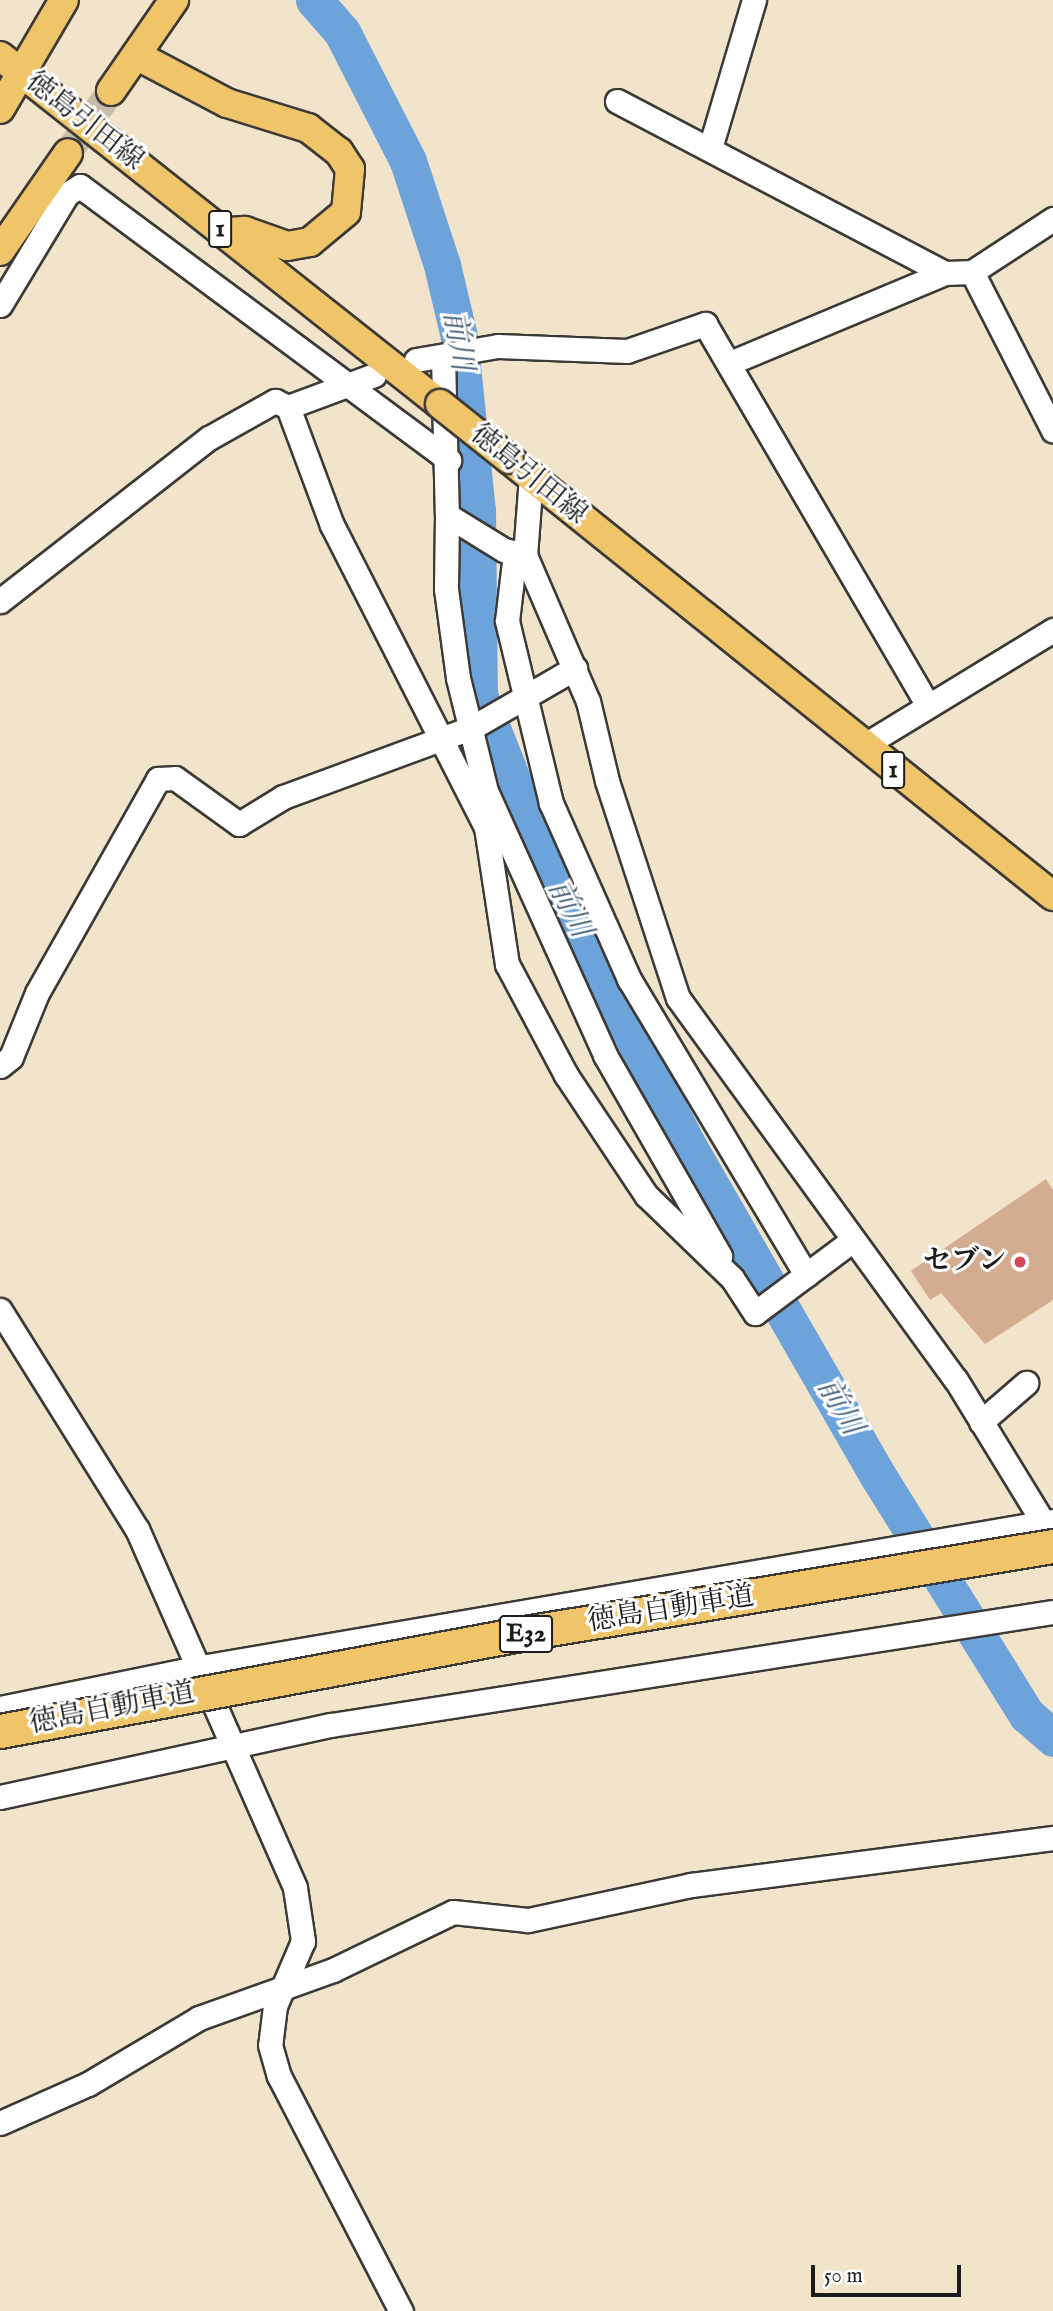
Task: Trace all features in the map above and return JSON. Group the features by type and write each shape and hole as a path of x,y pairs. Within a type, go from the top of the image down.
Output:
{"highway":[{"name":"徳島自動車道","path":"0,1731 531,1632 1050,1530"}],"main road":[{"path":"0,109 10,64 64,0"},
{"path":"111,91 174,0"},
{"path":"136,55 227,103 307,128 340,152 349,169 346,212 310,242 287,246 245,231 225,233"},
{"name":"徳島引田線","path":"10,64 520,467 863,746 1053,896"},
{"path":"0,251 68,153"}],"street":[{"path":"711,145 754,0"},
{"path":"617,100 711,145 945,273"},
{"path":"0,305 67,194 80,187 344,387 449,460"},
{"path":"732,362 945,273 972,272 1053,219"},
{"path":"972,272 1053,430"},
{"path":"416,360 498,346 627,351 705,324 732,362 928,706"},
{"path":"446,356 451,518 446,589 470,729 558,962 732,1278 757,1312 853,1240"},
{"path":"0,601 209,438 275,401 288,407 374,375"},
{"path":"288,407 332,525 440,743 486,827 506,964 566,1075 646,1195 732,1278"},
{"path":"520,467 514,553 507,579 507,621 522,703 551,803 629,979 803,1277"},
{"path":"0,1708 201,1667 894,1547 948,1538 1050,1530 981,1422 678,998 575,668 514,553 451,518"},
{"path":"863,746 1053,630"},
{"path":"0,1066 11,1057 37,993 158,779 176,778 239,824 283,796 440,743 522,703 575,668"},
{"path":"2,1316 137,1529 235,1744 303,1917 299,1960 284,1985 270,2027 279,2076 401,2311"},
{"path":"981,1422 1026,1383"},
{"path":"0,1797 235,1744 1053,1612"},
{"path":"0,2123 88,2084 199,2018 284,1985 334,1970 453,1912 528,1920 691,1885 1053,1838"}],"building":[{"path":"1046,1179 1053,1190 1053,1300 985,1344 941,1293 930,1300 911,1271"}],"waterway":[{"name":"前川","path":"314,0 342,32 408,161 442,265 459,337 477,510 479,695 545,863 687,1144 878,1476 1027,1715 1053,1738"}],"tunnel":[{"path":"68,153 111,91"}],"place":[{"name":"セブン","path":"1020,1262"}]}
